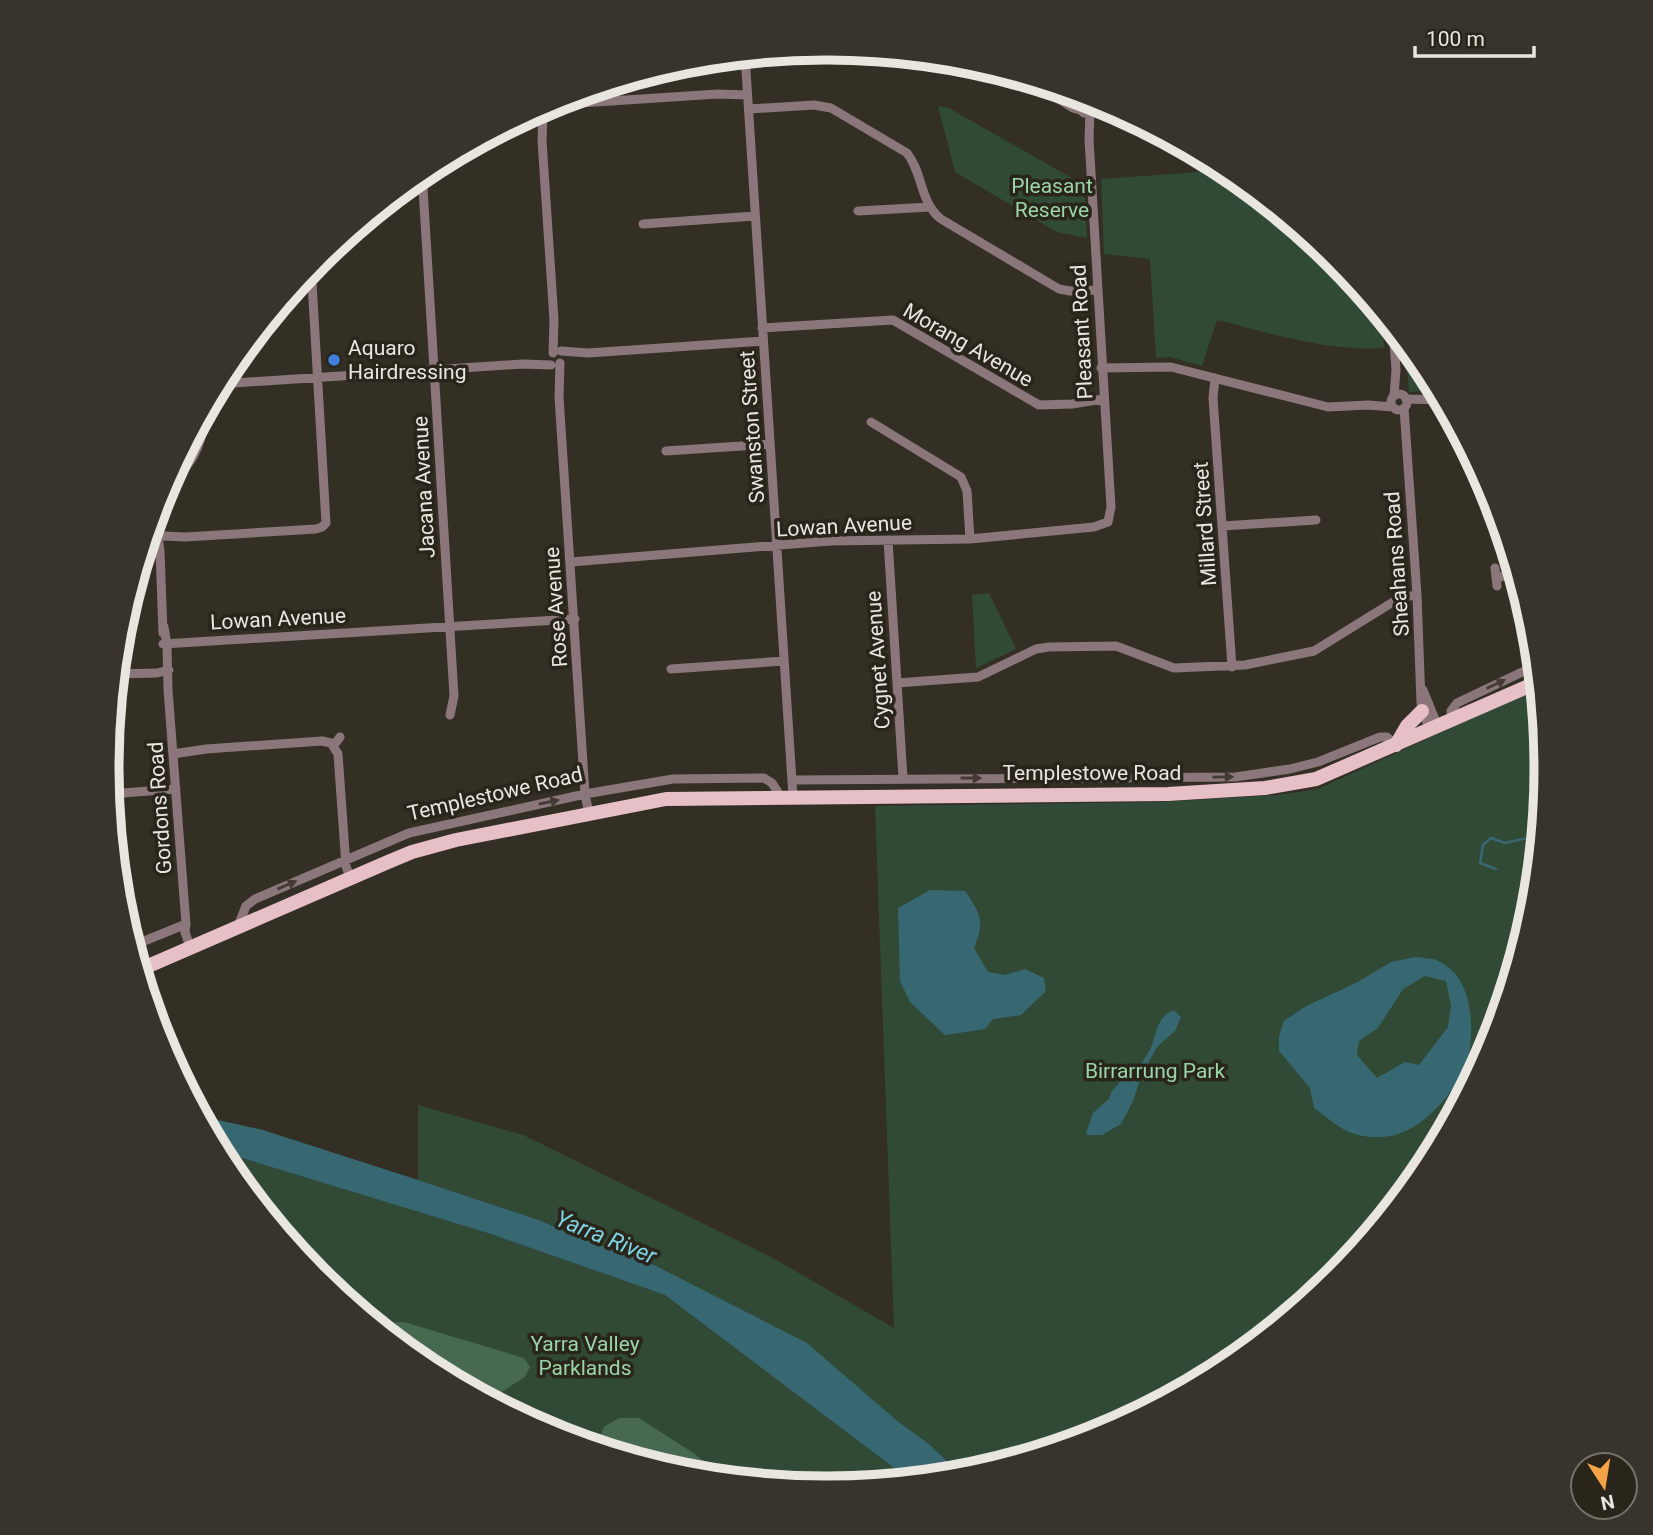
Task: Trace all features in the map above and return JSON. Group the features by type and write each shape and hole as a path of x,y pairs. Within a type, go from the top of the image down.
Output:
{"main road":[{"name":"Templestowe Road","path":"148,966 350,878 435,846 589,814 679,798 1168,794 1238,791 1316,779 1529,685"},
{"path":"1396,745 1406,726 1422,711"}],"street":[{"name":"Swanston Street","path":"746,65 793,780 787,797"},
{"path":"583,103 747,91"},
{"path":"1063,101 1073,108 1079,106"},
{"path":"749,109 814,106 840,112 907,153 930,207 941,219 1053,286 1065,291 1097,290"},
{"name":"Pleasant Road","path":"1086,109 1112,525"},
{"name":"Rose Avenue","path":"543,119 585,794 589,814"},
{"name":"Jacana Avenue","path":"423,186 454,696 450,715"},
{"path":"858,211 930,207"},
{"path":"643,223 755,216"},
{"path":"154,547 185,537 328,529 313,281"},
{"name":"Morang Avenue","path":"762,328 893,320 1034,403 1044,405 1103,402"},
{"path":"233,381 523,364 588,353 763,341"},
{"name":"Sheahans Road","path":"1394,345 1417,595 1422,711 1434,728"},
{"path":"1102,370 1171,367 1328,407 1432,401"},
{"name":"Millard Street","path":"1215,378 1213,398 1232,667"},
{"path":"871,422 961,477 967,491 970,539"},
{"path":"666,451 770,444"},
{"path":"186,466 195,456 197,445"},
{"path":"1223,526 1316,520"},
{"name":"Lowan Avenue","path":"571,562 830,541 970,539 1112,525"},
{"name":"Gordons Road","path":"157,538 185,932 195,946"},
{"name":"Cygnet Avenue","path":"888,540 903,778"},
{"path":"1496,577 1507,575"},
{"path":"897,683 978,677 1036,649 1049,647 1111,645 1168,667 1232,667 1314,651 1401,597 1417,595"},
{"name":"Lowan Avenue","path":"166,644 575,619"},
{"path":"671,669 784,661"},
{"path":"125,673 166,670"},
{"name":"Templestowe Road","path":"1452,720 1451,711 1457,703 1527,670"},
{"name":"Sheahans Road","path":"1422,685 1434,728"},
{"path":"334,745 340,737"},
{"name":"Templestowe Road","path":"793,780 1235,777 1318,762 1380,737 1387,737 1396,745"},
{"path":"173,751 322,741 334,745 338,754 345,860 350,878"},
{"name":"Templestowe Road","path":"238,926 250,902 410,833 585,794 673,779 764,778 787,797"},
{"path":"120,793 176,789"},
{"path":"141,942 186,923"}],"green space":[{"name":"Pleasant Reserve","path":"938,106 947,107 1084,185 1087,238 1057,232 955,172"},
{"path":"1208,171 1258,206 1327,267 1383,330 1384,348 1321,344 1217,320 1202,366 1170,357 1156,358 1150,259 1104,254 1101,179"},
{"path":"1407,362 1426,391 1409,392"},
{"path":"989,593 1016,649 976,668 972,595"},
{"name":"Birrarrung Park","path":"1530,691 1533,721 1533,814 1521,906 1497,995 1481,1038 1440,1122 1388,1199 1359,1234 1293,1300 1258,1329 1180,1381 1097,1422 1010,1451 950,1464 929,1444 896,1420 646,1261 536,1219 418,1180 418,1105 523,1135 771,1257 894,1328 875,806 1160,802 1277,795 1318,789"},
{"name":"Yarra Valley Parklands","path":"235,1156 491,1234 665,1295 898,1471 826,1476 780,1474 688,1462 599,1438 513,1402 472,1381 433,1356 360,1300 294,1234"},
{"path":"404,1322 524,1358 530,1367 525,1377 498,1394 433,1356 387,1323"},
{"path":"619,1418 639,1418 708,1465 599,1438 604,1427"}],"water":[{"path":"930,890 965,891 980,918 974,948 988,972 1005,975 1025,969 1044,978 1046,991 1021,1015 993,1019 985,1029 945,1035 910,1002 900,981 898,908"},
{"path":"1415,957 1434,959 1449,968 1459,979 1465,992 1469,1007 1471,1040 1462,1078 1432,1113 1398,1134 1370,1137 1344,1130 1314,1108 1310,1088 1279,1051 1279,1036 1284,1021 1306,1006 1356,983 1391,962","holes":["1425,976 1446,981 1451,1006 1448,1027 1419,1065 1405,1062 1377,1078 1357,1055 1359,1041 1378,1028 1403,989"]},
{"path":"1174,1010 1181,1017 1175,1031 1157,1047 1142,1074 1133,1101 1121,1124 1102,1135 1088,1135 1086,1133 1093,1113 1109,1099 1112,1091 1131,1069 1139,1067 1150,1050 1161,1021"},
{"path":"212,1119 263,1130 418,1180 536,1219 646,1261 807,1343 950,1464 898,1471 665,1295 491,1234 235,1156"}],"waterway":[{"path":"1496,869 1480,863 1483,845 1491,838 1505,843 1530,837"}],"place":[{"name":"Aquaro Hairdressing","path":"334,360"}],"water label":[{"name":"Yarra River","path":"606,1237"}]}
